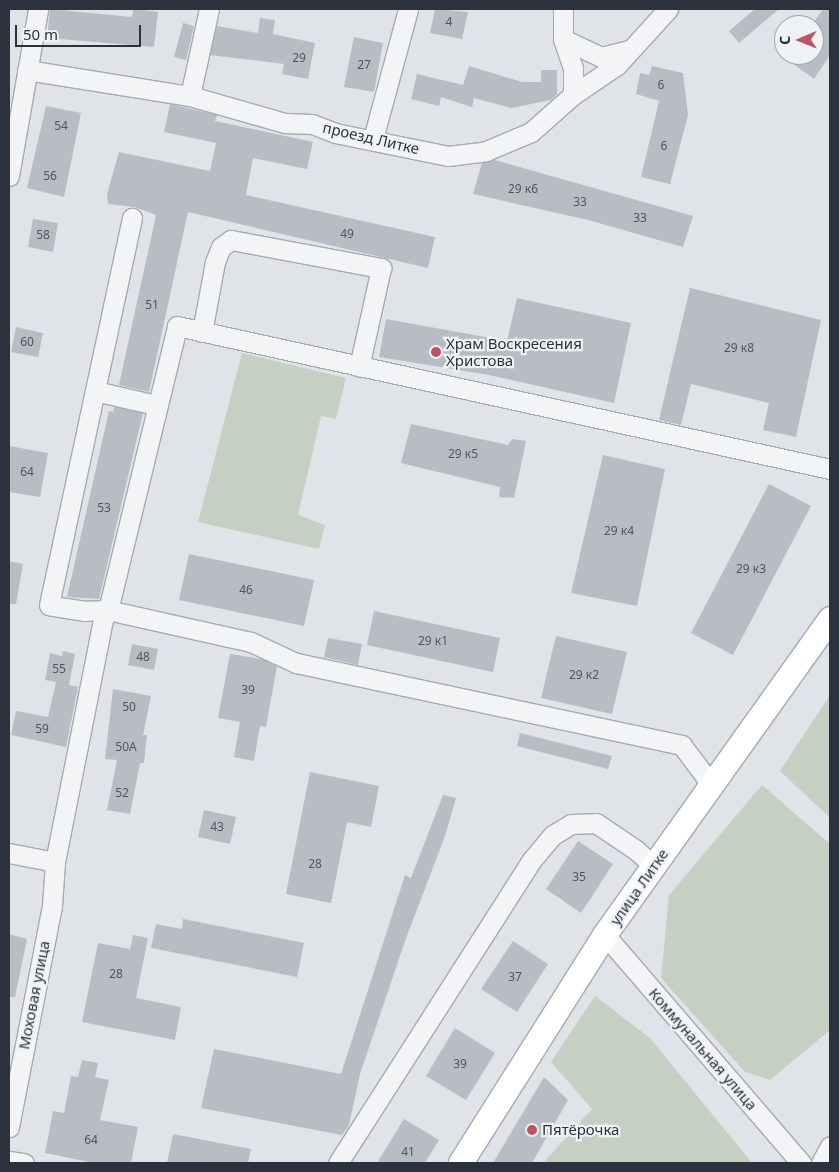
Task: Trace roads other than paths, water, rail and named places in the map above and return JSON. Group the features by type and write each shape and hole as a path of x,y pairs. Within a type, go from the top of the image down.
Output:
{"main road":[{"name":"улица Литке","path":"461,1163 605,936 830,619"}],"street":[{"path":"9,176 38,9"},
{"path":"190,96 209,9"},
{"path":"373,139 408,9"},
{"path":"564,9 563,39 573,68 573,95"},
{"name":"проезд Литке","path":"27,70 190,96 285,123 312,124 335,133 373,139 448,156 486,151 531,132 573,95 617,65 668,9"},
{"path":"563,39 600,57 629,50"},
{"path":"132,218 49,605 85,611 108,610 251,642 296,664 682,745 706,776 710,788"},
{"path":"359,367 381,268 231,240 221,247 215,262 202,332 359,367 658,429 830,469"},
{"name":"Моховая улица","path":"9,1127 52,906 55,862 103,619 108,610 176,326 202,332"},
{"path":"95,391 156,405"},
{"path":"338,1163 532,861 553,835 570,824 596,823 636,850 654,866"},
{"path":"9,853 55,862"},
{"name":"Коммунальная улица","path":"605,936 801,1163"},
{"path":"821,1163 830,1146"},
{"path":"9,1161 24,1163"}],"place":[{"name":"Храм Воскресения Христова","path":"436,352"},
{"name":"Пятёрочка","path":"532,1130"}]}
